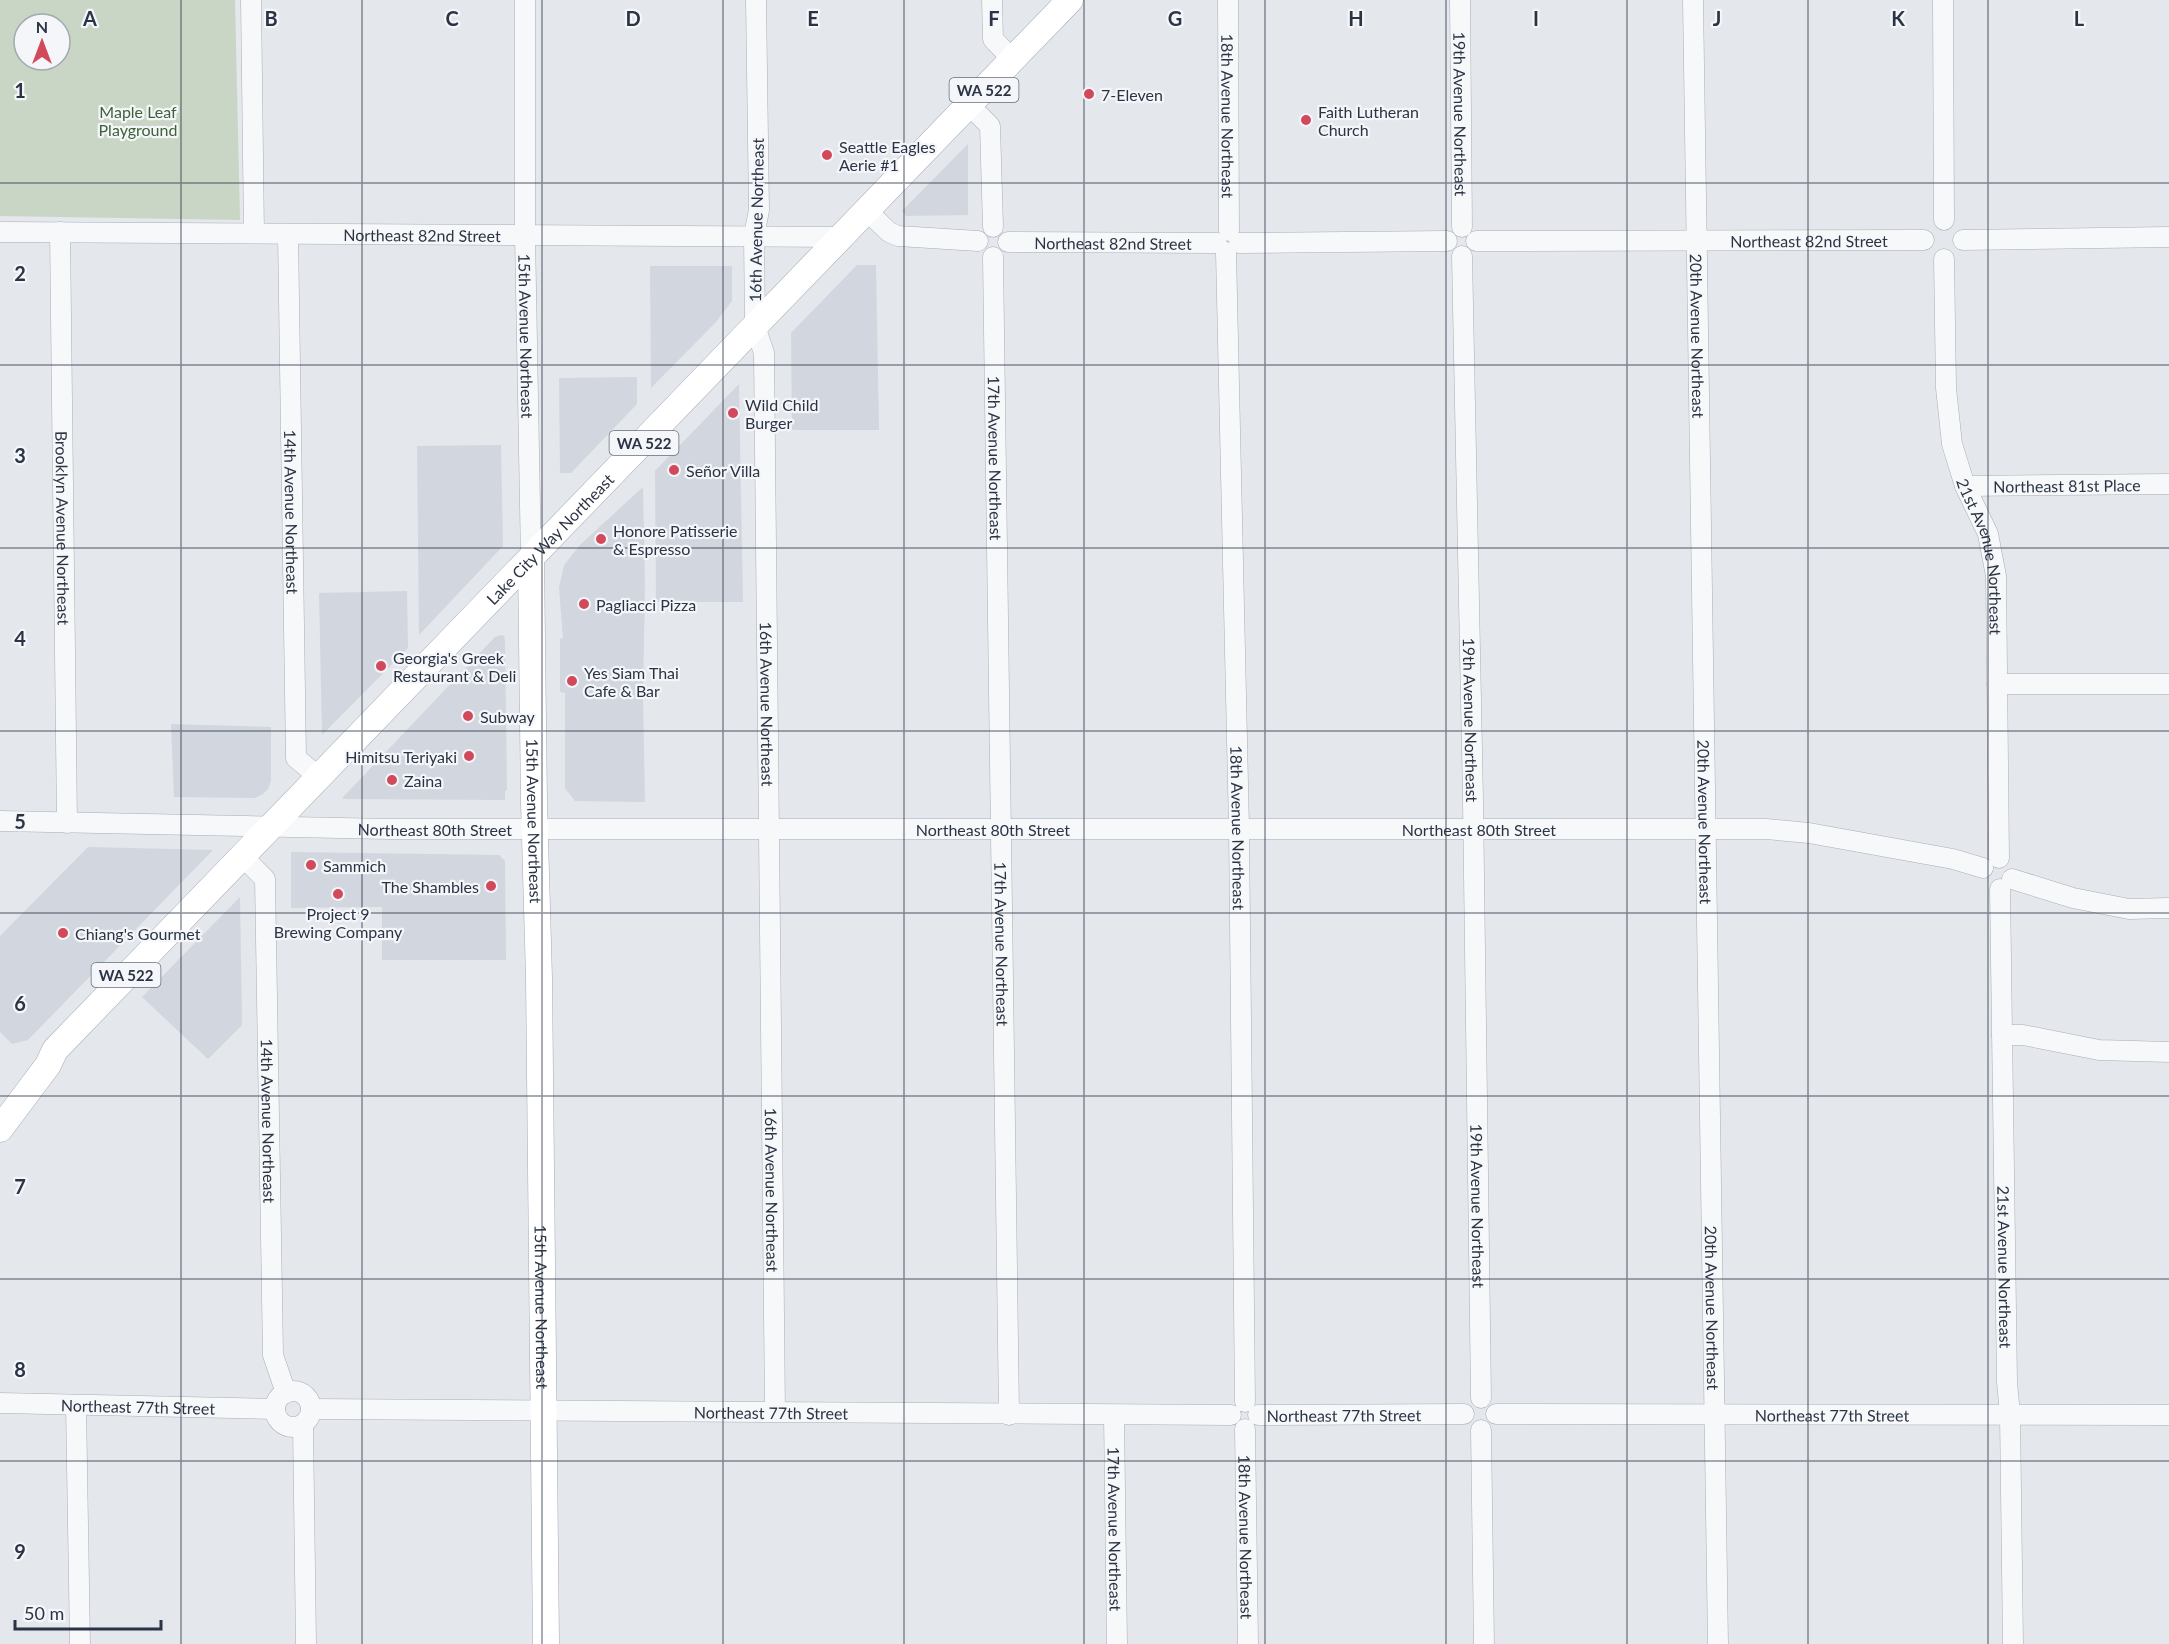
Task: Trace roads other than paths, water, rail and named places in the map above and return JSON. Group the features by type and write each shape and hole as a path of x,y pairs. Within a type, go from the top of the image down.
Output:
{"main road":[{"name":"Lake City Way Northeast","path":"0,1129 48,1065 55,1050 1070,0"},
{"name":"15th Avenue Northeast","path":"531,559 546,1644"},
{"name":"Lake City Way Northeast","path":"0,1101 16,1081 42,1056 55,1050"}],"street":[{"path":"251,0 254,233"},
{"name":"15th Avenue Northeast","path":"525,0 525,235 531,559"},
{"name":"16th Avenue Northeast","path":"756,0 759,210 754,236 755,326 764,353 775,1411"},
{"path":"992,0 993,39 1013,60"},
{"name":"18th Avenue Northeast","path":"1228,0 1228,242 1239,828 1248,1644"},
{"name":"19th Avenue Northeast","path":"1460,0 1462,227"},
{"name":"20th Avenue Northeast","path":"1693,0 1718,1644"},
{"path":"1943,0 1944,220"},
{"path":"969,105 990,126 993,227"},
{"path":"866,210 889,232 898,236 978,242"},
{"path":"1944,220 1955,224 1960,229 1963,240 1957,254 1944,259 1934,257 1929,253 1924,240 1926,230 1930,225 1944,220"},
{"path":"993,227 1006,234 1008,242 1004,253 993,257 982,252 978,242 983,231 993,227"},
{"path":"1462,227 1471,230 1476,242 1472,252 1462,256 1450,251 1447,242 1452,230 1462,227"},
{"name":"Northeast 82nd Street","path":"0,232 842,237"},
{"name":"Brooklyn Avenue Northeast","path":"60,232 67,823"},
{"name":"14th Avenue Northeast","path":"288,234 296,758 320,778"},
{"path":"1963,240 2169,237"},
{"name":"Northeast 82nd Street","path":"1476,242 1924,240"},
{"name":"Northeast 82nd Street","path":"1008,242 1447,242"},
{"name":"19th Avenue Northeast","path":"1462,256 1481,1398"},
{"name":"17th Avenue Northeast","path":"993,257 1009,1415"},
{"name":"21st Avenue Northeast","path":"1944,259 1948,417 1952,444 1965,486 1988,534 1996,576 1997,684 1991,863"},
{"name":"Northeast 81st Place","path":"1965,486 2169,484"},
{"path":"1997,684 2169,684"},
{"name":"Northeast 80th Street","path":"0,821 390,829 1766,829 1809,833 1953,859 1991,863"},
{"name":"14th Avenue Northeast","path":"243,857 265,879 273,1355 281,1401"},
{"path":"2006,884 2013,869 2011,864 2007,860 1991,863 1982,875 1986,884 2006,884 2129,909 2169,908"},
{"name":"21st Avenue Northeast","path":"2006,884 2002,1035 2013,1644"},
{"path":"2002,1035 2023,1035 2099,1050 2169,1052"},
{"path":"306,1644 307,1417 311,1403 297,1391 281,1401 278,1418 286,1426 292,1428 307,1417"},
{"path":"1481,1398 1492,1402 1496,1414 1491,1426 1481,1430 1470,1427 1466,1423 1464,1414 1469,1402 1481,1398"},
{"name":"Northeast 77th Street","path":"0,1403 76,1405 281,1401"},
{"path":"76,1405 80,1644"},
{"name":"Northeast 77th Street","path":"307,1417 543,1411 775,1411 1009,1415 1464,1414"},
{"name":"Northeast 77th Street","path":"1496,1414 2169,1414"},
{"name":"17th Avenue Northeast","path":"1114,1415 1117,1644"},
{"path":"1481,1430 1484,1644"}],"place":[{"name":"7-Eleven","path":"1089,94"},
{"name":"Faith Lutheran Church","path":"1306,120"},
{"name":"Seattle Eagles Aerie #1","path":"827,155"},
{"name":"Wild Child Burger","path":"733,413"},
{"name":"Señor Villa","path":"674,470"},
{"name":"Honore Patisserie & Espresso","path":"601,539"},
{"name":"Pagliacci Pizza","path":"584,604"},
{"name":"Georgia's Greek Restaurant & Deli","path":"381,666"},
{"name":"Yes Siam Thai Cafe & Bar","path":"572,681"},
{"name":"Subway","path":"468,716"},
{"name":"Himitsu Teriyaki","path":"469,756"},
{"name":"Zaina","path":"392,780"},
{"name":"Sammich","path":"311,865"},
{"name":"The Shambles","path":"491,886"},
{"name":"Project 9 Brewing Company","path":"338,894"},
{"name":"Chiang's Gourmet","path":"63,933"}],"park label":[{"name":"Maple Leaf Playground","path":"138,120"}]}
